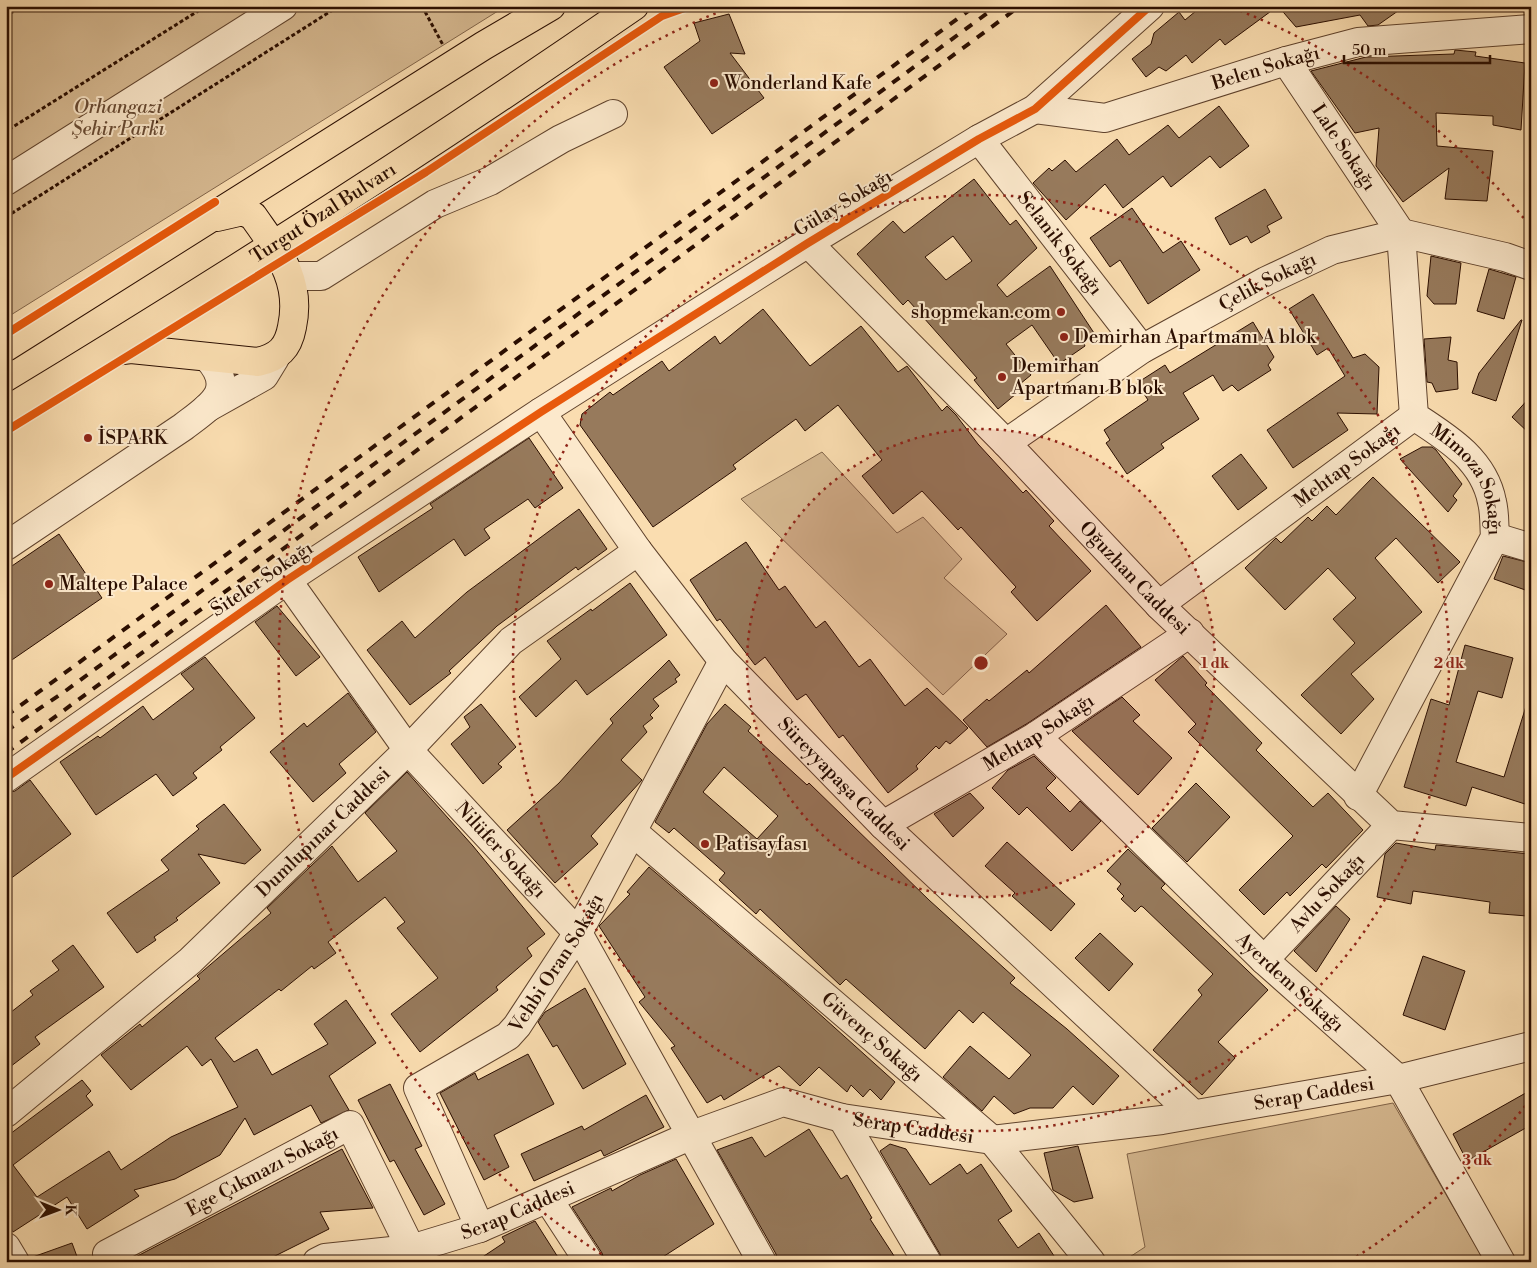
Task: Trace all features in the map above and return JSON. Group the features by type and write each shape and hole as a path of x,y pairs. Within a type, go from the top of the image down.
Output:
{"highway":[{"path":"6,347 484,46 551,6"},
{"name":"Turgut Özal Bulvarı","path":"6,411 273,245 543,69 634,6"},
{"path":"102,352 131,349 258,362 275,358 284,348 291,335 296,298 290,276 273,245 253,216 243,211 207,221"}],"street":[{"path":"6,181 283,6"},
{"name":"Gülay Sokağı","path":"541,412 808,243 979,139 1035,109 1150,6"},
{"name":"Belen Sokağı","path":"1035,109 1105,118 1286,61 1358,42 1531,29"},
{"name":"Lale Sokağı","path":"1286,61 1401,233"},
{"path":"290,276 321,276 435,204 490,181 562,139 613,114"},
{"name":"Selanik Sokağı","path":"979,139 1142,349"},
{"name":"Çelik Sokağı","path":"1006,443 1142,349 1266,281 1332,250 1401,233 1505,257 1531,266"},
{"name":"Mimoza Sokağı","path":"1358,796 1495,537 1492,502 1481,472 1453,442 1414,416 1401,233"},
{"name":"Oğuzhan Caddesi","path":"808,243 1006,443 1160,605 1358,796 1391,824"},
{"path":"6,546 183,427 206,409 217,398 222,383 217,368 208,358"},
{"path":"206,409 264,376 275,358"},
{"name":"Süreyyapaşa Caddesi","path":"541,412 638,550 723,661 883,825 1193,1114"},
{"name":"Siteler Sokağı","path":"6,778 287,580 541,412"},
{"name":"Mehtap Sokağı","path":"1160,605 1414,416"},
{"path":"6,558 155,457 183,427"},
{"path":"1495,537 1531,548"},
{"name":"Dumlupınar Caddesi","path":"6,1114 190,960 408,750 511,641 638,550"},
{"name":"Nilüfer Sokağı","path":"287,580 408,750 578,933 762,1262"},
{"name":"Mehtap Sokağı","path":"883,825 1036,736 1190,633"},
{"name":"Vehbi Oran Sokağı","path":"480,1228 418,1088 512,1032 578,933 634,832 723,661"},
{"name":"Ayerdem Sokağı","path":"1036,736 1264,960 1398,1079 1501,1262"},
{"path":"1391,824 1531,838"},
{"name":"Avlu Sokağı","path":"1264,960 1391,824"},
{"name":"Güvenç Sokağı","path":"634,832 992,1140 1091,1262"},
{"name":"Serap Caddesi","path":"317,1262 325,1258 411,1249 480,1228 692,1135 783,1102 842,1118 992,1140 1162,1120 1398,1079 1531,1046"},
{"path":"842,1118 927,1262"},
{"name":"Ege Çıkmazı Sokağı","path":"107,1254 350,1125 411,1249"},
{"path":"548,1199 590,1262"},
{"path":"6,1248 15,1262"}],"path":[{"path":"6,25 15,6"},
{"path":"6,135 8,130 206,6"},
{"path":"6,216 339,6"},
{"path":"422,6 443,46"}],"green space":[{"name":"Orhangazi Şehir Parkı","path":"6,6 506,6 6,318"},
{"path":"822,452 897,533 923,517 962,559 944,578 1007,634 943,695 741,499"},
{"path":"1393,1103 1485,1262 1122,1262 1145,1247 1127,1154"}],"building":[{"path":"1202,6 1278,6 1225,45 1220,39 1192,63 1186,55 1166,71 1159,67 1146,77 1132,59 1151,44 1154,33 1179,12 1185,20"},
{"path":"1278,6 1405,6 1378,25 1368,26 1360,15 1296,27"},
{"name":"Wonderland Kafe","path":"729,14 745,54 730,53 764,98 712,134 664,67 700,41 694,23"},
{"path":"1455,50 1476,52 1475,56 1525,63 1521,130 1493,125 1493,116 1436,113 1437,146 1493,151 1487,201 1445,199 1449,168 1403,202 1376,166 1379,128 1355,133 1311,71 1366,57 1454,54"},
{"path":"1219,106 1249,146 1220,168 1210,156 1171,187 1163,176 1123,208 1105,184 1066,220 1033,183 1049,168 1052,171 1065,160 1076,172 1117,139 1129,155 1168,125 1179,138"},
{"path":"974,179 1010,225 1016,220 1037,248 997,285 1007,297 1050,266 1094,333 1083,341 1085,346 1059,364 1032,325 1006,344 1031,375 1020,384 1022,389 998,409 974,380 977,378 908,300 903,305 857,254 893,221 904,233","holes":["953,236 972,261 946,280 925,257"]},
{"path":"1265,189 1282,218 1267,226 1270,232 1251,243 1247,236 1230,245 1215,218"},
{"path":"1132,208 1163,253 1181,241 1200,270 1148,304 1120,260 1110,267 1090,238"},
{"path":"1431,256 1461,263 1456,304 1434,304 1427,296"},
{"path":"1489,269 1516,277 1504,319 1477,311"},
{"path":"1313,294 1353,358 1365,354 1379,367 1377,414 1337,413 1348,430 1293,468 1267,430 1345,376 1328,348 1317,355 1289,309"},
{"path":"763,309 810,366 861,326 898,372 907,366 942,411 947,406 956,415 978,444 1023,493 1026,490 1054,521 1049,526 1091,571 1037,621 1011,592 1016,587 961,527 958,530 922,491 893,514 862,476 882,460 838,405 805,431 796,419 733,465 736,469 653,527 580,425 582,414 610,392 613,395 662,361 669,371 715,336 720,344"},
{"path":"1521,320 1496,401 1472,393 1479,373"},
{"path":"1253,322 1274,357 1268,365 1271,370 1238,391 1232,385 1223,391 1213,375 1183,393 1199,419 1161,444 1164,448 1127,474 1106,443 1110,440 1104,430 1148,400 1137,383 1165,365 1170,373"},
{"path":"1451,337 1448,360 1457,362 1458,389 1436,392 1432,383 1427,382 1424,339"},
{"path":"1531,396 1531,435 1512,417"},
{"path":"529,438 563,488 535,508 528,499 484,529 490,538 465,556 454,539 379,592 358,557 433,508 430,504"},
{"path":"1422,447 1432,447 1436,450 1462,484 1453,496 1457,500 1448,512 1400,459"},
{"path":"1241,454 1267,488 1238,510 1212,476"},
{"path":"1373,477 1460,562 1438,583 1396,538 1375,558 1422,612 1351,674 1374,699 1341,734 1301,695 1355,643 1333,619 1356,598 1328,568 1285,610 1245,568 1276,538 1281,543 1308,517 1312,521 1327,506 1336,515"},
{"path":"579,509 607,549 578,570 576,567 497,626 449,671 451,673 410,705 367,650 402,621 415,638 467,592"},
{"name":"Maltepe Palace","path":"59,534 102,598 6,664 6,570"},
{"path":"746,542 779,590 785,586 816,628 825,621 859,667 870,659 905,706 927,688 968,728 950,744 946,741 939,749 936,746 916,766 918,769 888,793 843,735 839,738 806,694 797,700 765,657 755,665 720,619 717,621 690,580"},
{"path":"1503,556 1531,563 1531,592 1494,579"},
{"path":"630,583 667,635 587,695 576,680 536,717 519,697 561,659 547,641"},
{"path":"1106,605 1141,647 1028,723 987,747 963,720 987,699 989,701 1027,670 1029,673"},
{"path":"277,606 320,657 296,676 255,622"},
{"path":"1465,645 1513,658 1502,698 1478,691 1456,762 1504,777 1527,703 1531,704 1531,787 1525,804 1472,787 1466,806 1404,787 1431,699 1449,705"},
{"path":"1183,656 1207,683 1205,685 1262,743 1256,750 1313,807 1328,793 1363,830 1326,868 1322,864 1290,896 1287,892 1264,915 1239,890 1293,836 1188,732 1196,724 1155,680"},
{"path":"205,657 255,718 220,747 222,750 193,773 197,778 173,796 156,774 96,815 60,762 98,736 100,738 143,706 153,720 194,689 181,674"},
{"path":"669,660 680,675 675,679 677,682 653,699 659,706 650,715 653,718 643,726 647,732 621,760 642,780 591,836 598,844 555,883 507,830 559,783 613,723 610,719"},
{"path":"348,693 376,732 339,764 346,773 313,802 270,752 304,723 307,727"},
{"path":"1122,697 1140,715 1133,721 1172,758 1138,795 1072,731"},
{"path":"481,704 516,747 498,764 502,767 483,784 451,744 470,727 464,717"},
{"path":"725,704 751,727 748,731 807,785 809,783 929,900 1015,978 1010,983 1067,1029 1119,1076 1093,1105 1073,1086 1053,1108 1030,1108 1014,1114 994,1096 982,1111 943,1077 970,1046 1009,1079 1031,1055 983,1012 973,1023 959,1010 925,1049 846,979 840,985 760,909 756,914 719,880 725,873 674,828 669,833 655,822 707,724","holes":["724,767 778,816 757,839 703,792"]},
{"path":"1034,756 1056,778 1046,788 1070,812 1080,801 1101,821 1072,851 1027,807 1019,815 992,788 1008,770"},
{"path":"407,772 473,846 545,934 527,948 532,956 496,987 498,990 420,1052 391,1014 438,978 397,928 405,922 385,897 328,942 336,953 314,969 312,966 281,991 279,989 215,1038 234,1062 257,1049 272,1075 328,1044 314,1024 346,1000 376,1043 329,1076 349,1110 321,1123 311,1105 254,1135 245,1118 220,1155 175,1179 134,1190 139,1196 87,1229 67,1197 13,1232 6,1219 6,1137 82,1080 91,1091 86,1096 93,1105 13,1165 37,1197 109,1151 121,1170 171,1137 238,1107 211,1059 202,1066 187,1046 131,1090 101,1055 140,1024 142,1027 200,979 197,976 271,913 267,908 332,846 358,882 397,851 365,813"},
{"path":"30,780 71,834 6,882 6,793 15,791"},
{"path":"1196,783 1230,817 1187,862 1152,828"},
{"path":"970,793 984,808 953,837 934,814"},
{"path":"224,804 261,850 245,864 198,854 220,883 176,918 178,920 154,937 156,940 137,953 107,913 169,870 161,860 199,829 196,826"},
{"path":"1007,842 1075,904 1051,931 1012,896 1015,893 985,866"},
{"path":"1396,843 1435,850 1436,845 1530,854 1527,916 1489,913 1490,902 1413,891 1411,904 1377,897 1385,854"},
{"path":"1128,849 1165,884 1161,888 1268,990 1218,1042 1235,1058 1202,1095 1153,1050 1202,995 1198,990 1213,974 1143,907 1141,906 1135,912 1121,899 1124,896 1117,889 1121,884 1107,871"},
{"path":"649,867 794,991 895,1082 881,1100 870,1089 863,1097 851,1085 847,1092 819,1067 800,1086 779,1066 724,1100 721,1095 707,1103 671,1048 675,1046 639,1002 645,997 599,926 630,894 627,892"},
{"path":"1336,906 1350,919 1316,972 1294,951"},
{"path":"1100,933 1133,964 1109,991 1075,958"},
{"path":"73,945 104,987 35,1037 40,1044 6,1070 6,1016 33,995 30,991 59,970 52,961"},
{"path":"1423,956 1465,971 1445,1030 1403,1015"},
{"path":"585,988 626,1064 583,1089 557,1045 553,1047 538,1022 545,1012"},
{"path":"528,1054 554,1104 494,1135 509,1167 484,1180 440,1093 475,1073 478,1080"},
{"path":"390,1084 422,1146 415,1149 445,1204 424,1215 394,1160 390,1162 358,1100"},
{"path":"1531,1090 1531,1125 1467,1161 1453,1134"},
{"path":"646,1095 664,1127 604,1156 601,1150 534,1181 521,1154 582,1126 584,1130"},
{"path":"809,1129 841,1179 847,1175 872,1218 870,1219 898,1262 778,1262 776,1254 717,1150 752,1137 765,1157"},
{"path":"890,1144 906,1149 930,1185 960,1164 967,1174 981,1164 1012,1211 998,1220 1018,1248 1039,1233 1058,1262 943,1262 880,1151"},
{"path":"1078,1146 1093,1198 1074,1202 1053,1190 1044,1153"},
{"path":"342,1149 373,1208 320,1212 329,1229 263,1262 126,1262"},
{"path":"676,1159 714,1224 655,1262 605,1262 602,1253 572,1207 611,1188 612,1191 640,1175"},
{"path":"535,1221 561,1262 475,1262 505,1242 502,1237"},
{"path":"72,1243 79,1262 31,1262 30,1258"}],"railway":[{"path":"6,716 975,6"},
{"path":"6,731 64,692 997,6"},
{"path":"6,753 1020,6"}],"cycle path":[{"path":"6,431 426,172 662,16 690,6"},
{"path":"6,778 287,580 541,412 808,243 979,139 1035,109 1150,6"},
{"path":"6,334 215,202"}],"place":[{"name":"Wonderland Kafe","path":"714,83"},
{"name":"shopmekan.com","path":"1061,312"},
{"name":"Demirhan Apartmanı A blok","path":"1064,337"},
{"name":"Demirhan Apartmanı B blok","path":"1002,377"},
{"name":"İSPARK","path":"88,438"},
{"name":"Maltepe Palace","path":"49,584"},
{"name":"Patisayfası","path":"705,844"}]}
